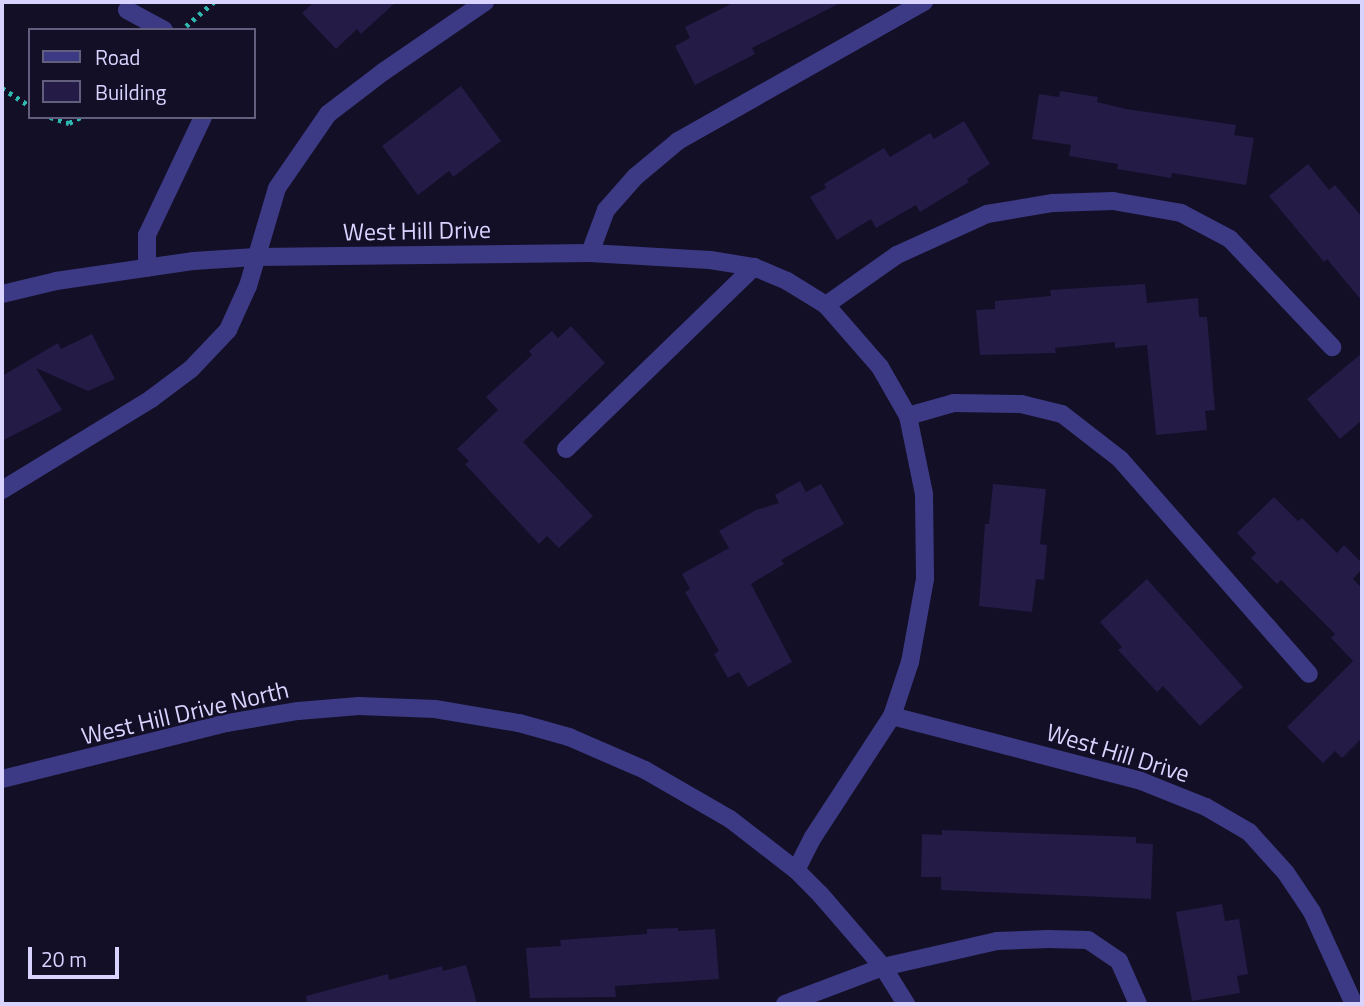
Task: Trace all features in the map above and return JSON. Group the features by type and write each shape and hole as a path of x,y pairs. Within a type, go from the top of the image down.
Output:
{"street":[{"path":"2,490 150,399 191,369 228,330 248,286 277,188 328,114 383,72 485,2"},
{"path":"590,253 606,210 635,177 678,141 924,2"},
{"path":"127,10 160,28"},
{"path":"148,268 147,235 201,119"},
{"path":"826,305 897,255 987,214 1053,203 1113,201 1181,213 1230,239 1332,347"},
{"name":"West Hill Drive","path":"2,294 56,281 256,257 590,253 710,260 754,267 826,305 880,367 908,416 924,494 925,579 910,662 892,716 813,837 796,870"},
{"path":"566,449 754,267"},
{"path":"908,416 954,403 1021,404 1062,414 1120,459 1309,674"},
{"name":"West Hill Drive North","path":"2,779 228,723 298,711 359,706 435,709 519,723 569,737 645,770 730,819 796,870 843,918 883,967 906,1004"},
{"name":"West Hill Drive","path":"892,716 1141,781 1206,807 1249,832 1286,873 1312,912 1354,1004"},
{"path":"785,1004 883,967 997,941 1088,940 1119,961 1138,1004"}],"path":[{"path":"184,28 214,2"},
{"path":"2,88 28,105"},
{"path":"56,119 69,123 77,119"}],"building":[{"path":"314,2 396,2 361,34 357,29 336,49 302,13"},
{"path":"735,2 842,2 752,48 755,54 695,85 675,46 690,38 685,27"},
{"path":"461,86 501,141 453,177 449,171 418,195 382,146"},
{"path":"1060,91 1098,97 1097,102 1126,109 1236,125 1234,135 1254,138 1246,185 1172,173 1171,178 1117,169 1118,164 1069,156 1071,145 1032,139 1039,94 1059,97"},
{"path":"964,121 990,164 967,179 969,182 920,212 916,205 876,228 871,219 837,240 810,197 826,188 824,184 884,148 890,157 930,133 934,139"},
{"path":"1308,164 1329,190 1335,185 1362,217 1362,301 1327,259 1324,262 1269,196"},
{"path":"1145,284 1147,303 1198,298 1199,317 1207,317 1215,410 1205,411 1207,430 1156,435 1147,345 1115,348 1115,342 1055,348 1056,353 980,355 976,310 995,309 995,301 1051,296 1050,290"},
{"path":"571,326 605,363 523,442 593,516 559,548 547,536 539,544 465,464 469,461 457,449 498,410 486,397 532,355 529,351 552,331 558,338"},
{"path":"92,334 115,379 88,391 36,368 62,410 2,441 2,376 58,343 61,349"},
{"path":"1362,353 1362,420 1340,439 1307,399"},
{"path":"800,481 806,492 821,484 844,524 781,560 784,564 751,584 792,662 748,687 739,672 728,678 714,654 719,651 685,592 690,589 682,574 729,548 719,531 756,510 779,503 775,495"},
{"path":"993,484 1046,489 1040,544 1047,545 1044,580 1036,579 1032,612 979,606 985,524 989,524"},
{"path":"1274,497 1298,521 1302,518 1337,553 1344,545 1362,563 1362,569 1353,579 1362,588 1362,738 1342,758 1335,751 1323,763 1287,727 1353,661 1331,638 1335,634 1281,580 1277,584 1251,558 1256,553 1237,533"},
{"path":"1147,579 1243,687 1200,726 1163,686 1157,692 1118,650 1122,647 1100,622"},
{"path":"942,830 1136,837 1136,843 1153,844 1151,899 941,890 941,877 921,877 922,834 942,835"},
{"path":"1222,904 1225,921 1239,919 1248,974 1237,976 1240,993 1192,1001 1176,912"},
{"path":"678,928 678,931 715,929 719,979 615,986 616,997 530,998 526,948 561,946 560,940 647,934 647,929"},
{"path":"466,965 477,1004 307,1004 306,996 388,974 389,980 442,966 443,971"}]}
